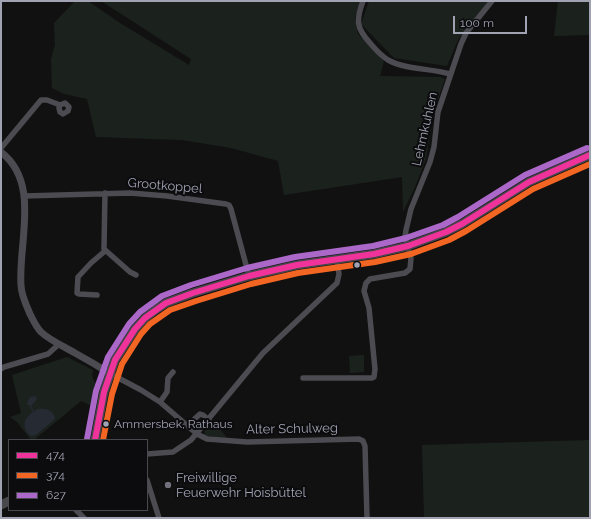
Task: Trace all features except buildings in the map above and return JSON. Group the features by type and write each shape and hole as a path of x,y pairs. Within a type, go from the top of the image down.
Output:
{"main road":[{"path":"95,439 109,373 119,352 135,329 145,318 157,309 187,295 249,276 297,265 374,254 408,246 457,226 529,182 590,154"}],"street":[{"path":"363,1 358,14 359,27 362,34 379,53 395,63 450,74"},
{"name":"Lehmkuhlen","path":"303,378 374,377 375,369 370,315 364,291 365,287 370,279 405,273 408,271 411,264 410,252 405,237 410,214 430,162 434,147 436,117 464,37 492,1"},
{"path":"1,148 41,100 47,100 60,105"},
{"path":"1,152 8,157 16,168 23,185 24,196 20,286 28,310 36,325 41,332 58,345 74,352 160,402 197,434"},
{"path":"105,193 103,245 105,251 130,272 136,275"},
{"name":"Grootkoppel","path":"24,196 130,193 167,196 229,205 249,276"},
{"path":"97,295 79,294 77,292 78,277 105,251"},
{"path":"148,454 173,452 187,444 197,434 262,353 337,283 339,274 338,259"},
{"path":"1,369 48,354 58,345"},
{"path":"160,402 167,392 168,378 174,372"},
{"path":"188,425 200,414 209,420"},
{"name":"Alter Schulweg","path":"197,434 207,439 236,442 358,439 364,441 367,518"},
{"path":"148,483 159,518"}],"shaded area":[{"path":"75,1 88,1 120,23 189,65 191,59 101,1 361,1 355,18 358,34 384,61 380,76 440,77 445,79 433,114 426,159 403,212 402,177 284,195 278,161 231,148 182,140 96,137 87,99 64,94 52,88 51,59 55,45 54,23"},
{"path":"369,1 489,1 458,40 447,66 394,58 361,24"},
{"path":"558,1 590,1 590,35 554,36"},
{"path":"590,145 590,149 555,162 522,178 460,216 530,170"},
{"path":"364,355 364,372 350,373 349,356"},
{"path":"67,357 93,370 93,379 99,385 94,407 81,401 35,439 30,439 17,422 10,417 21,413 12,375"},
{"path":"35,396 37,399 32,405 28,405 27,403 30,397"},
{"path":"38,409 49,410 55,419 36,435 31,436 25,428 25,424 30,414"},
{"path":"213,420 227,438 204,436 205,430"},
{"path":"590,440 590,518 424,518 422,445"}],"waterway":[{"path":"30,405 33,411"}],"transit line":[{"name":"627","path":"87,439 96,391 108,357 129,324 140,312 162,296 191,285 247,268 295,257 373,246 406,238 443,225 525,175 587,148"},
{"name":"474","path":"95,439 104,392 115,360 135,329 145,318 166,303 249,276 297,265 374,254 408,246 446,232 462,224 529,182 590,155"},
{"name":"374","path":"103,439 112,394 122,364 141,334 150,324 170,310 251,284 298,273 375,262 411,254 449,240 533,189 590,164"}],"place":[{"name":"Ammersbek, Rathaus","path":"106,424"},
{"name":"Freiwillige Feuerwehr Hoisbüttel","path":"168,485"}]}
